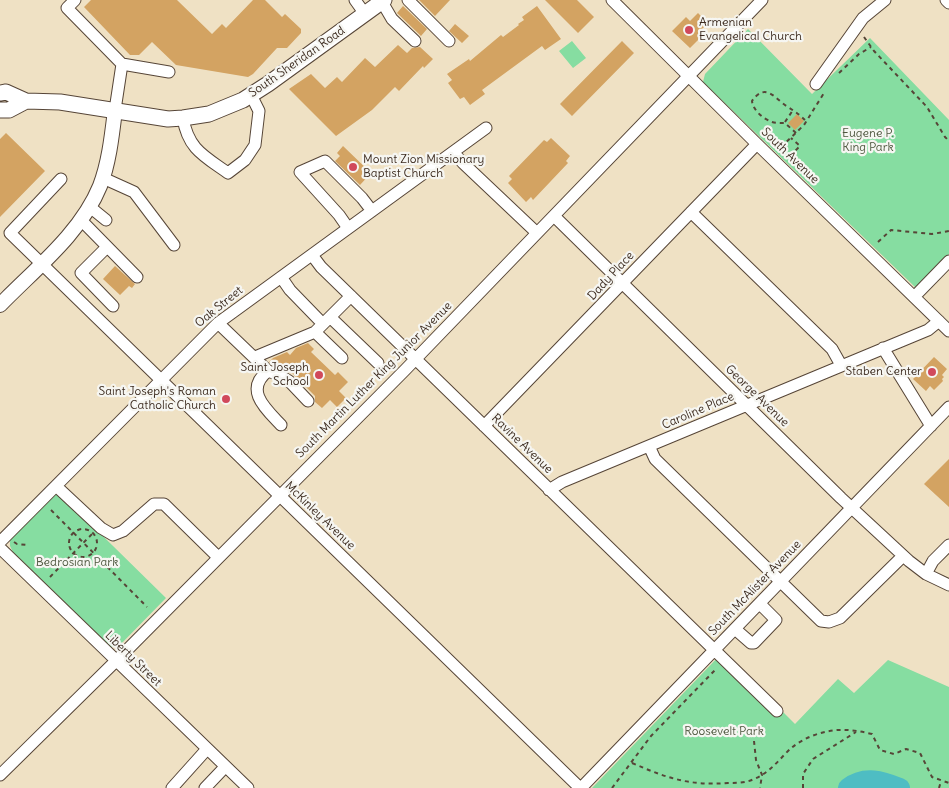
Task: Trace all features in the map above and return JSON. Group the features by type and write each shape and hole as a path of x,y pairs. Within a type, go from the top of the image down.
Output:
{"highway":[{"name":"South Sheridan Road","path":"26,101 60,102 168,119 209,114 224,109 251,95 383,1"},
{"path":"0,93 6,92 26,101"},
{"path":"0,110 9,110 26,101"}],"main road":[{"path":"0,305 70,235 90,207 103,178 115,110"}],"street":[{"path":"75,0 67,8 122,64 169,72"},
{"path":"355,0 365,14"},
{"path":"408,0 449,40"},
{"name":"South Avenue","path":"612,0 949,331"},
{"name":"South Martin Luther King Junior Avenue","path":"0,775 415,359 762,0"},
{"path":"821,87 856,27 863,18 885,0"},
{"path":"946,0 949,3"},
{"path":"383,1 392,19 415,41"},
{"path":"115,110 122,64"},
{"path":"183,118 185,131 191,144 205,157 228,173 245,160 255,146 259,111 251,95"},
{"name":"Oak Street","path":"0,542 218,323 486,128"},
{"name":"Dady Place","path":"484,426 757,144"},
{"path":"453,152 537,233"},
{"path":"348,228 339,215 300,172 325,161 362,198 372,211"},
{"path":"103,178 134,192 174,245"},
{"name":"McKinley Avenue","path":"61,179 10,234 580,788"},
{"path":"90,207 106,220"},
{"path":"691,212 832,349 841,365"},
{"name":"George Avenue","path":"554,216 903,556 926,574 949,585"},
{"path":"81,220 137,277"},
{"path":"62,284 81,273 107,247"},
{"name":"Ravine Avenue","path":"312,255 321,267 777,711"},
{"path":"914,297 949,261"},
{"path":"81,273 113,306"},
{"path":"281,277 290,290 322,324 378,363"},
{"path":"87,309 102,294"},
{"path":"255,357 322,324 351,296"},
{"name":"Caroline Place","path":"549,490 562,482 928,330 939,321"},
{"path":"218,323 268,370 289,381 308,401"},
{"path":"322,324 342,358"},
{"path":"883,348 931,426"},
{"path":"268,370 259,383 257,393 261,404 281,426"},
{"name":"South McAlister Avenue","path":"580,788 949,407"},
{"path":"649,446 655,459 823,622 829,622 846,614 903,556"},
{"path":"56,486 101,528 113,535 123,531 154,504 164,504 218,557"},
{"path":"926,574 933,561 949,545"},
{"name":"Liberty Street","path":"0,548 248,788"},
{"path":"735,629 751,643 754,643 776,620 760,604"},
{"path":"172,788 207,749"},
{"path":"205,788 225,767"}],"path":[{"path":"856,27 871,47 927,107 945,137 949,140"},
{"path":"836,75 859,54 871,47"},
{"path":"781,147 807,122 821,87"},
{"path":"796,133 785,123 775,123 756,111 752,101 756,95 763,92 770,93 787,107 797,111 807,122"},
{"path":"785,123 793,110"},
{"path":"790,156 800,146 791,138"},
{"path":"878,242 891,230 932,234 949,230"},
{"path":"51,510 147,607"},
{"path":"80,529 93,533 96,536 97,545 93,553 84,557 73,553 69,547 72,533 80,529"},
{"path":"50,577 93,533"},
{"path":"16,544 28,545"},
{"path":"612,788 651,736 720,666"},
{"path":"632,763 660,775 694,784 707,785 741,782 753,780 762,775 801,740 814,735 845,730 872,734 880,750 894,754 906,749 920,753 932,777 949,782"},
{"path":"803,788 803,774 813,759 856,731"},
{"path":"754,741 756,760 762,775 760,788"},
{"path":"939,788 941,780"}],"green space":[{"name":"Eugene P. King Park","path":"748,29 812,94 870,38 949,120 949,254 916,288 703,82 705,74"},
{"path":"572,41 586,58 573,68 559,51"},
{"name":"Bedrosian Park","path":"58,492 166,598 120,645 111,647 13,552 10,546 10,540"},
{"name":"Roosevelt Park","path":"723,652 795,724 838,679 854,693 888,660 949,687 949,788 592,788"}],"building":[{"path":"91,0 177,0 212,34 222,24 226,28 253,0 265,0 282,17 285,14 301,29 301,33 287,48 277,48 248,77 176,65 152,42 139,55 130,55 84,7"},
{"path":"419,0 450,0 435,16"},
{"path":"545,0 577,0 594,17 578,33"},
{"path":"403,6 427,29 421,36 397,13"},
{"path":"537,6 561,39 545,50 542,46 482,90 485,94 470,105 464,97 460,99 448,83 452,80 447,74 469,59 470,61 501,35 503,37 519,25 524,20 522,17"},
{"path":"698,13 708,23 701,30 704,34 690,48 672,31 686,17 690,21"},
{"path":"455,24 469,36 462,43 449,31"},
{"path":"622,41 634,53 572,116 560,104"},
{"path":"398,45 407,53 412,48 420,47 433,59 424,68 423,66 399,91 395,87 372,110 336,136 289,89 311,74 325,88 337,77 342,82 365,58 375,67"},
{"path":"797,114 804,121 795,130 788,123"},
{"path":"6,133 45,171 0,217 0,139"},
{"path":"551,138 570,156 566,161 568,163 533,200 531,197 526,202 508,183 512,179 509,176 544,140 547,142"},
{"name":"Mount Zion Missionary Baptist Church","path":"343,146 371,173 360,185 335,161 340,156 337,153"},
{"path":"115,266 135,284 132,288 129,286 120,295 103,279"},
{"path":"308,343 314,349 311,352 335,375 338,372 348,382 339,391 346,398 337,407 330,400 322,408 315,402 315,396 291,372 269,362 273,358 287,352 290,355 296,348"},
{"name":"Staben Center","path":"934,357 947,369 942,375 944,377 943,381 934,390 930,386 926,391 913,379"},
{"path":"949,459 949,507 924,484"}],"waterway":[{"path":"848,788 867,780 880,781 900,788"}],"place":[{"name":"Armenian Evangelical Church","path":"689,30"},
{"name":"Mount Zion Missionary Baptist Church","path":"353,167"},
{"name":"Staben Center","path":"932,372"},
{"name":"Saint Joseph School","path":"319,375"},
{"name":"Saint Joseph's Roman Catholic Church","path":"226,399"}]}
